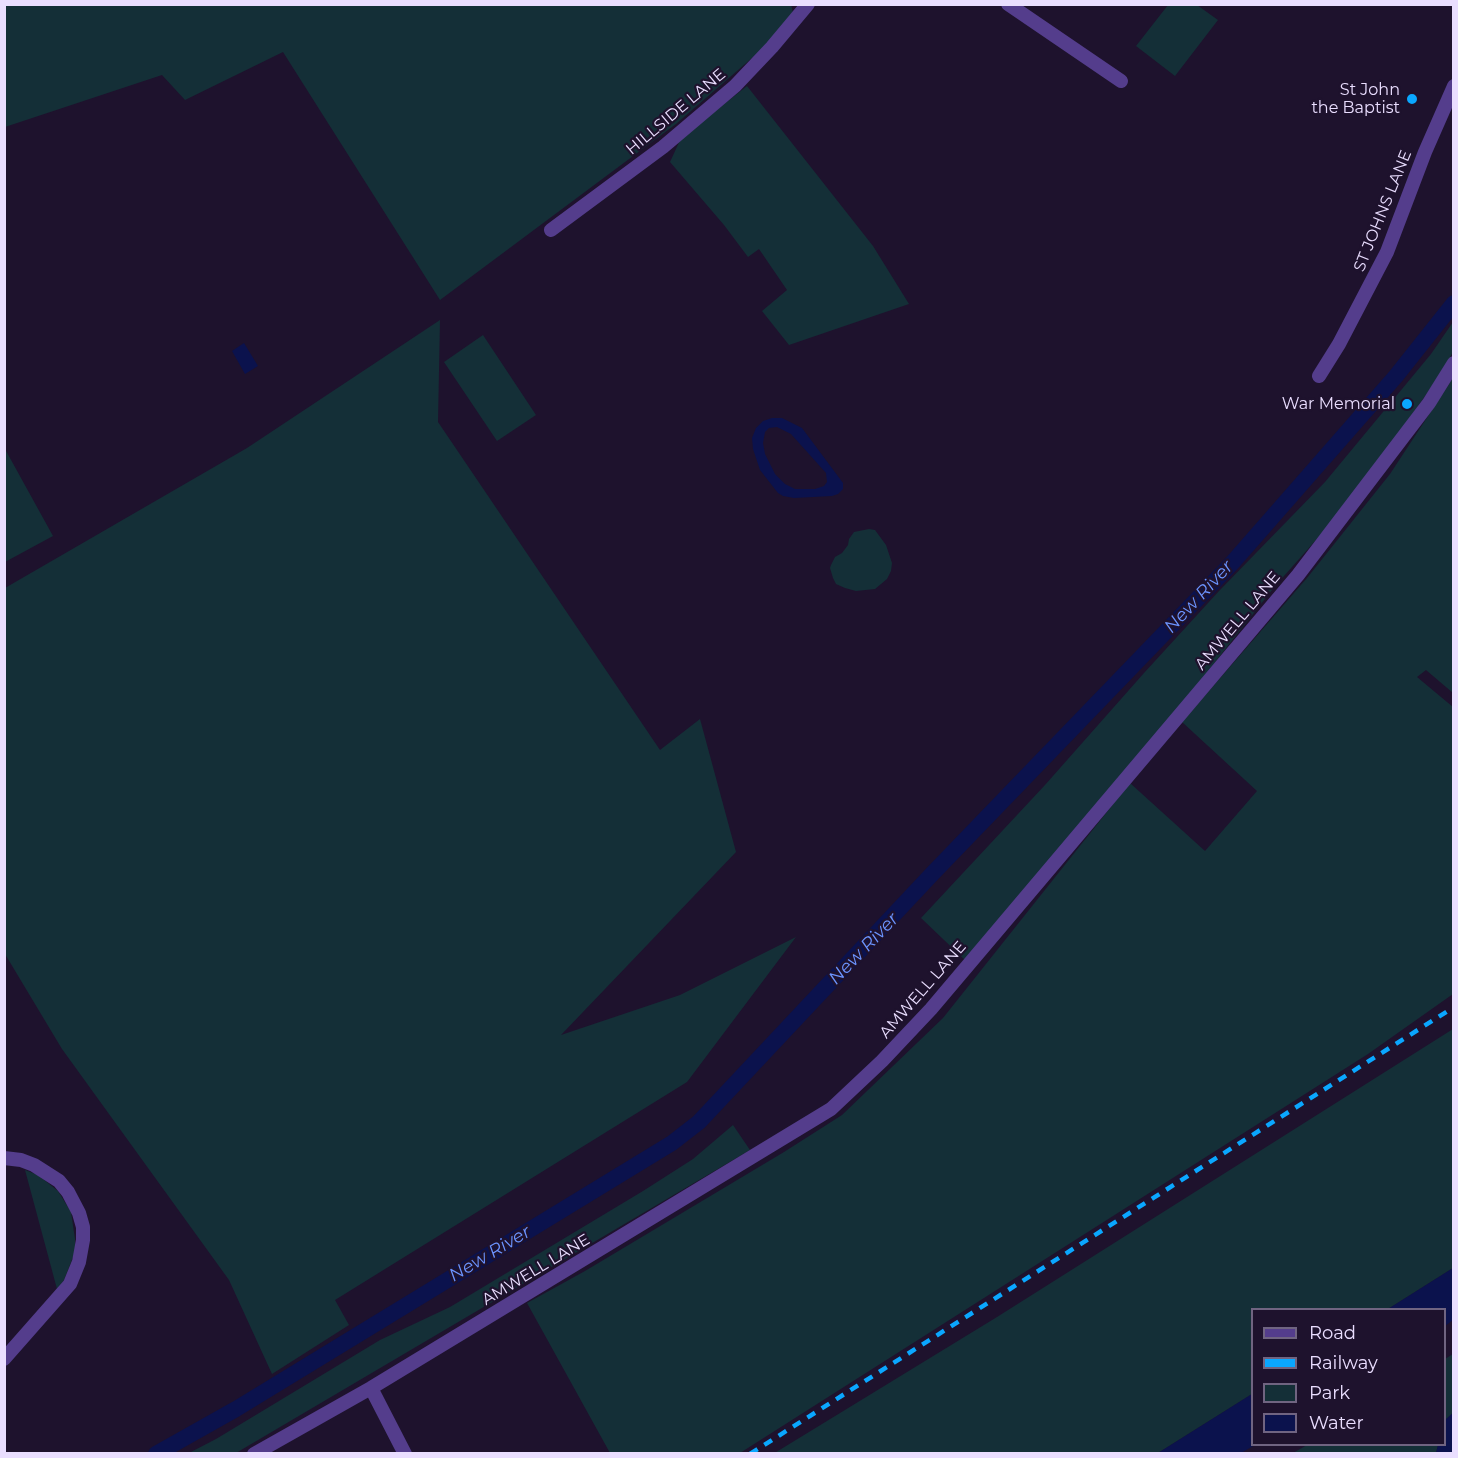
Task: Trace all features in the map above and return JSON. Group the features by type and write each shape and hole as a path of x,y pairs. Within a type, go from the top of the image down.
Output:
{"street":[{"name":"HILLSIDE LANE","path":"551,230 663,147 735,86 808,4"},
{"path":"1008,4 1121,81"},
{"name":"ST JOHNS LANE","path":"1319,376 1340,344 1387,252 1425,152 1454,86"},
{"name":"AMWELL LANE","path":"254,1454 371,1388 831,1109 882,1061 931,1009 1298,575 1429,403 1454,363"},
{"path":"4,1158 21,1160 34,1165 59,1181 68,1192 79,1213 83,1227 80,1262 70,1284 4,1359"},
{"path":"371,1388 405,1454"}],"green space":[{"path":"791,4 793,13 768,44 676,124 440,300 283,52 185,100 162,75 5,127 4,5"},
{"path":"1168,5 1197,5 1218,20 1175,76 1136,46"},
{"path":"747,86 873,246 909,304 789,345 762,311 787,290 759,249 748,257 670,162 681,138"},
{"path":"440,320 438,422 660,750 700,719 736,852 561,1035 680,995 796,937 687,1082 335,1300 349,1325 272,1374 229,1280 62,1049 5,954 5,588 247,448"},
{"path":"1453,322 1453,352 1441,373 1398,435 1331,523 1276,585 1193,690 966,961 921,918 1045,785 1219,591 1325,482 1431,354"},
{"path":"483,335 536,415 497,441 444,362"},
{"path":"1453,378 1453,693 1426,670 1417,677 1453,707 1453,994 1368,1054 740,1453 610,1453 527,1303 585,1271 842,1115 943,1018 1130,783 1205,851 1257,791 1182,722 1307,578 1390,474"},
{"path":"5,449 53,536 4,562"},
{"path":"875,530 886,545 892,563 887,579 875,589 856,591 836,584 830,568 835,557 842,553 854,532"},
{"path":"1453,1029 1453,1268 1390,1308 1251,1308 1251,1395 1158,1453 773,1454 997,1317"},
{"path":"733,1125 750,1150 236,1453 189,1453 380,1340 450,1307 643,1191 693,1159"},
{"path":"25,1170 38,1175 58,1191 71,1212 75,1252 64,1280 57,1289"},
{"path":"1453,1354 1453,1413 1446,1419 1446,1358"},
{"path":"1305,1446 1438,1446 1436,1453 1293,1453"}],"water":[{"path":"244,343 258,366 245,374 232,351"},
{"path":"782,418 802,428 843,483 843,489 832,496 794,498 778,493 760,470 753,449 752,438 756,428 763,421","holes":["777,427 791,434 826,473 827,482 824,486 815,489 795,489 785,484 775,474 765,454 763,443 765,432 769,428"]},
{"path":"1453,1268 1453,1320 1446,1325 1446,1308 1390,1308"},
{"path":"1251,1395 1251,1446 1253,1446 1241,1453 1158,1453"},
{"path":"1453,1413 1453,1453 1436,1453 1438,1446 1446,1446 1446,1419"}],"waterway":[{"name":"New River","path":"156,1454 236,1409 672,1143 699,1122 933,873 1233,562 1396,376 1454,303"}],"railway":[{"path":"750,1454 1454,1007"}],"place":[{"name":"St John the Baptist","path":"1412,99"},
{"name":"War Memorial","path":"1407,404"}]}
